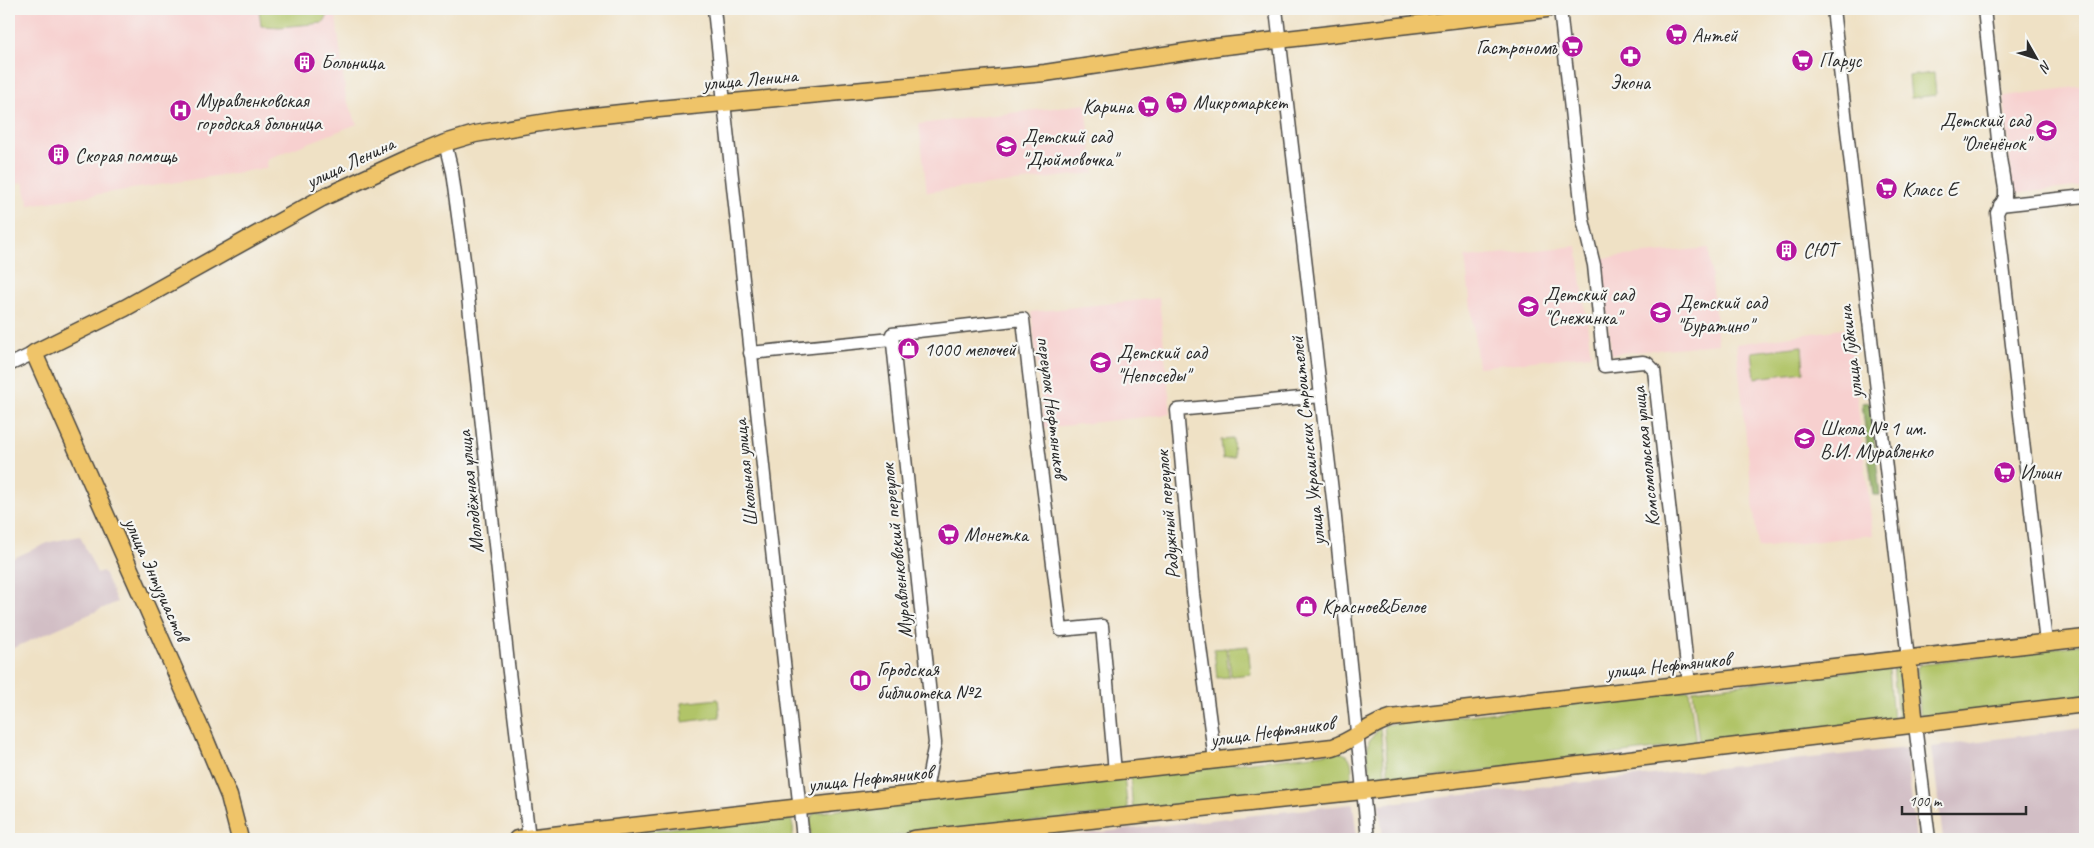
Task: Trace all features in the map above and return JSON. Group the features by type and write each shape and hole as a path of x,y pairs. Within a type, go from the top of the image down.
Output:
{"main road":[{"name":"улица Ленина","path":"34,353 125,308 322,198 445,143 500,129 550,121 724,102 990,80 1280,40 1547,9"},
{"name":"улица Энтузиастов","path":"34,353 222,777 240,834"},
{"name":"улица Нефтяников","path":"523,839 1333,747 1381,721 1391,718 2085,638"},
{"name":"улица Губкина","path":"1908,659 1915,725"},
{"path":"913,839 1363,791 2085,704"}],"street":[{"name":"Школьная улица","path":"714,9 803,839"},
{"name":"улица Украинских Строителей","path":"1276,9 1321,396 1368,839"},
{"name":"Комсомольская улица","path":"1560,9 1583,220 1594,265 1604,366 1643,362 1648,363 1654,370 1689,684"},
{"name":"улица Губкина","path":"1833,9 1908,659"},
{"path":"1984,9 2005,189 2005,196 1997,213 2046,643"},
{"name":"Молодёжная улица","path":"445,143 452,172 464,260 507,655 523,839"},
{"path":"2000,205 2085,196"},
{"name":"переулок Нефтяников","path":"750,353 892,337 1023,319 1034,422 1041,461 1061,630 1102,626 1115,772"},
{"name":"Муравленковский переулок","path":"892,337 935,744 927,786 928,793"},
{"name":"улица Ленина","path":"9,365 34,353"},
{"name":"Радужный переулок","path":"1215,760 1193,594 1177,410 1321,396"},
{"name":"улица Губкина","path":"1915,725 1929,839"}],"shaded area":[{"name":"Муравленковская городская больница","path":"9,9 335,9 346,98 357,124 267,159 267,168 29,205 23,182 14,185 9,164"},
{"name":"Детский сад \"Оленёнок\"","path":"2085,86 2085,186 2013,194 2004,96"},
{"name":"Детский сад \"Дюймовочка\"","path":"1086,104 1094,173 927,192 919,124"},
{"name":"Детский сад \"Снежинка\"","path":"1577,246 1591,355 1478,367 1465,257"},
{"name":"Детский сад \"Буратино\"","path":"1709,248 1718,344 1611,354 1602,258"},
{"name":"Детский сад \"Непоседы\"","path":"1159,298 1171,414 1044,428 1031,312"},
{"name":"Школа № 1 им. В.И. Муравленко","path":"1849,328 1873,535 1758,548 1736,344"},
{"path":"80,536 97,573 103,571 117,602 9,650 9,560 50,542"},
{"path":"2085,728 2085,839 1943,839 1932,747"},
{"path":"1906,748 1916,839 1383,839 1379,804"},
{"path":"1353,804 1357,839 1040,839"}],"green space":[{"path":"259,9 326,9 327,17 323,23 280,27 261,26"},
{"path":"1381,9 1437,9 1437,11 1382,16"},
{"path":"1934,73 1936,95 1911,98 1909,76"},
{"path":"1802,346 1804,372 1755,378 1752,352"},
{"path":"1870,402 1880,495 1873,495 1862,403"},
{"path":"1233,439 1234,457 1223,459 1221,440"},
{"path":"2085,644 2085,698 1923,717 1920,714 1917,669 1919,665"},
{"path":"1248,646 1251,674 1231,676 1228,648"},
{"path":"1226,648 1229,677 1217,678 1214,649"},
{"path":"1889,666 1893,722 1699,743 1693,690"},
{"path":"1893,666 1902,671 1907,715 1898,722"},
{"path":"1689,690 1696,744 1389,782 1384,725"},
{"path":"718,699 720,717 683,722 681,703"},
{"path":"1380,727 1386,782 1378,782 1371,776 1367,753 1369,741"},
{"path":"1339,752 1347,755 1352,766 1347,786 1133,811 1130,776"},
{"path":"1124,776 1128,812 866,839 811,839 810,820 814,813"},
{"path":"785,815 790,816 792,822 793,831 791,839 579,839"}],"place":[{"name":"Антей","path":"1676,35"},
{"name":"Гастрономъ","path":"1573,47"},
{"name":"Экона","path":"1630,56"},
{"name":"Парус","path":"1803,60"},
{"name":"Больница","path":"305,62"},
{"name":"Микромаркет","path":"1177,102"},
{"name":"Карина","path":"1149,106"},
{"name":"Муравленковская городская больница","path":"180,111"},
{"name":"Детский сад \"Оленёнок\"","path":"2046,131"},
{"name":"Детский сад \"Дюймовочка\"","path":"1006,147"},
{"name":"Скорая помощь","path":"59,155"},
{"name":"Класс Е","path":"1886,189"},
{"name":"СЮТ","path":"1787,250"},
{"name":"Детский сад \"Снежинка\"","path":"1528,306"},
{"name":"Детский сад \"Буратино\"","path":"1661,313"},
{"name":"1000 мелочей","path":"908,349"},
{"name":"Детский сад \"Непоседы\"","path":"1101,363"},
{"name":"Школа № 1 им. В.И. Муравленко","path":"1804,439"},
{"name":"Ильин","path":"2004,472"},
{"name":"Монетка","path":"948,534"},
{"name":"Красное&Белое","path":"1306,606"},
{"name":"Городская библиотека №2","path":"861,681"}]}
